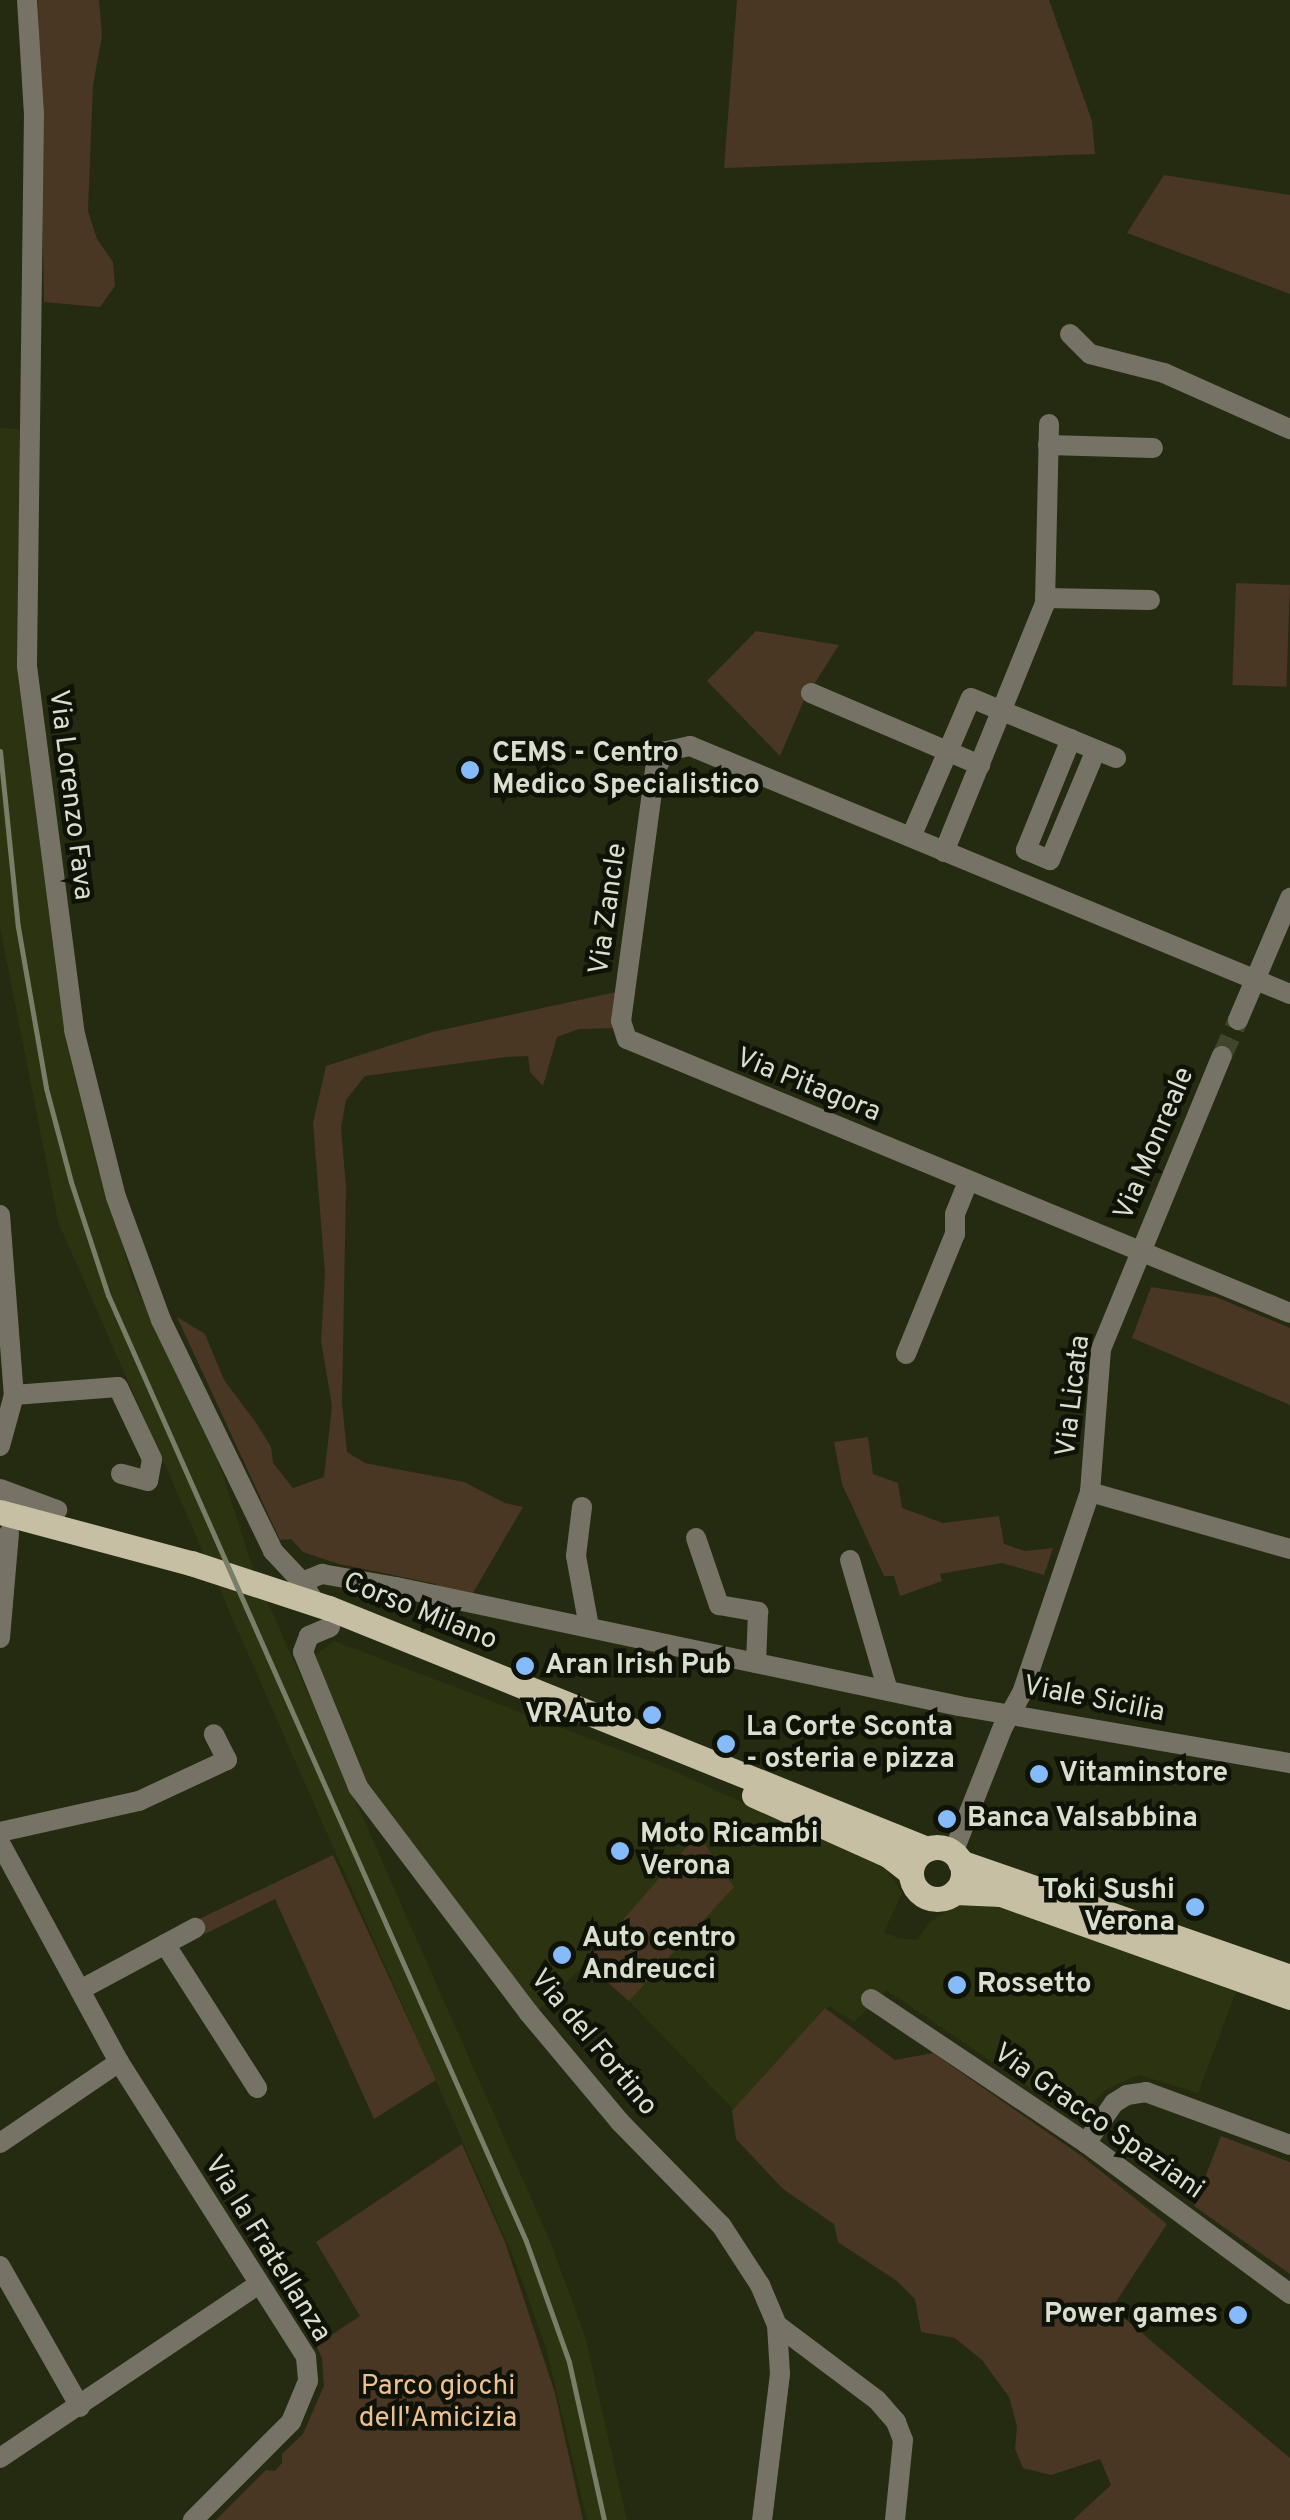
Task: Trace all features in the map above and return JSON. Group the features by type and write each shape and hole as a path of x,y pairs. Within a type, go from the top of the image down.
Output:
{"main road":[{"path":"3,1525 227,1582"},
{"name":"Corso Milano","path":"227,1582 309,1593 947,1854 1290,1977"},
{"name":"Corso Milano","path":"227,1582 330,1627 743,1791 888,1855 910,1872"},
{"path":"955,1892 962,1880 947,1854 915,1858 910,1872 924,1896 936,1899 955,1892 1002,1894 1290,1998"}],"street":[{"name":"Via Lorenzo Fava","path":"28,0 34,114 27,666 74,1030 116,1197 160,1320 276,1556 309,1593"},
{"path":"1070,334 1090,354 1164,373 1290,429"},
{"path":"944,852 1045,598 1049,434 1153,448"},
{"path":"1045,598 1150,600"},
{"path":"811,694 980,765"},
{"path":"911,838 971,698 1116,758"},
{"path":"1071,739 1026,850 1050,860 1096,750"},
{"name":"Via Zancle","path":"627,1039 622,1021 655,770 666,751 690,746 1290,994"},
{"path":"1238,1020 1290,898"},
{"name":"Via Pitagora","path":"627,1039 1290,1312"},
{"name":"Via Monreale","path":"1140,1253 1222,1056"},
{"path":"906,1354 955,1234 956,1214 968,1182"},
{"path":"0,1215 14,1395 0,1446"},
{"name":"Via Licata","path":"1012,1712 1022,1694 1090,1492 1101,1349 1140,1253"},
{"path":"14,1395 118,1387 152,1460 148,1481 120,1474"},
{"path":"0,1490 57,1510"},
{"name":"Via Licata","path":"1090,1492 1290,1549"},
{"path":"582,1507 576,1556 589,1627"},
{"path":"0,1638 3,1525"},
{"path":"696,1538 719,1605 758,1612 756,1663"},
{"path":"265,1586 273,1578 276,1556"},
{"path":"850,1560 888,1691"},
{"name":"Viale Sicilia","path":"309,1593 311,1576 335,1576 888,1691 1290,1762"},
{"name":"Via del Fortino","path":"330,1627 309,1636 303,1652 358,1787 471,1938 620,2122 720,2225 760,2285 777,2326 780,2374 762,2520"},
{"path":"947,1854 1012,1712"},
{"path":"0,1832 138,1801 227,1760 214,1734"},
{"name":"Via la Fratellanza","path":"0,1843 119,2062 306,2357 308,2381 291,2422 194,2520"},
{"path":"80,1990 195,1928"},
{"path":"166,1944 257,2088"},
{"name":"Via Gracco Spaziani","path":"871,1999 1086,2143 1290,2294"},
{"path":"0,2143 119,2062"},
{"path":"1086,2143 1114,2104 1127,2095 1146,2092 1290,2145"},
{"path":"0,2266 80,2407"},
{"path":"0,2458 257,2285"},
{"path":"777,2326 876,2400 896,2422 903,2440 895,2520"}],"shaded area":[{"path":"0,428 19,429 21,671 51,918 92,1127 131,1276 217,1457 253,1569 550,2241 585,2336 627,2520 587,2520 546,2348 513,2256 58,1222 0,927"},
{"path":"334,1641 667,1768 885,1867 902,1893 884,1932 898,1938 917,1940 930,1922 962,1902 993,1903 1236,1992 1198,2093 1139,2075 1107,2089 1081,2113 1067,2113 887,1990 854,2022 829,2006 736,2112 629,2001 586,1963 538,2011 382,1817 312,1658"}],"green space":[{"path":"38,0 99,0 102,36 93,85 88,211 97,239 113,262 115,286 100,307 44,302"},
{"path":"737,0 1049,0 1092,121 1095,154 724,168"},
{"path":"1164,175 1290,195 1290,294 1127,233"},
{"path":"1236,583 1290,585 1286,687 1232,685"},
{"path":"756,631 839,645 804,700 780,756 707,681"},
{"path":"621,991 617,1028 579,1029 557,1037 543,1086 530,1072 528,1056 506,1057 365,1076 346,1100 341,1128 346,1187 342,1403 347,1452 365,1463 464,1482 505,1503 523,1507 470,1598 435,1592 436,1584 339,1564 303,1552 291,1539 280,1540 177,1317 205,1334 224,1380 257,1424 271,1447 273,1463 293,1488 324,1477 332,1406 321,1341 325,1273 313,1123 326,1066 432,1032"},
{"path":"1151,1287 1216,1297 1290,1328 1290,1405 1132,1338"},
{"path":"868,1437 873,1474 898,1483 902,1508 943,1523 999,1516 1004,1544 1025,1551 1053,1548 1044,1575 1002,1563 940,1574 942,1581 900,1596 894,1576 884,1576 842,1484 834,1442"},
{"path":"698,1834 734,1887 629,2001 585,1963"},
{"path":"333,1855 436,2080 374,2119 275,1899 205,1934 199,1919"},
{"path":"825,2008 895,2060 933,2053 1083,2157 1167,2224 1112,2308 1290,2458 1290,2520 1073,2520 1111,2485 1100,2459 1051,2475 1023,2468 1015,2449 1017,2426 1009,2397 982,2360 955,2338 921,2332 915,2299 897,2281 838,2242 834,2224 783,2189 736,2139 732,2111"},
{"path":"1221,2136 1290,2162 1290,2274 1194,2206"},
{"name":"Parco giochi dell'Amicizia","path":"462,2144 505,2242 555,2393 583,2520 216,2520 266,2470 275,2471 282,2463 282,2454 303,2434 324,2386 322,2358 316,2345 360,2316 316,2242"}],"tunnel":[{"path":"1222,1056 1238,1020"}],"railway":[{"path":"0,751 18,927 46,1088 71,1182 108,1295 526,2241 569,2362 604,2520"}],"place":[{"name":"CEMS - Centro Medico Specialistico","path":"470,770"},
{"name":"Aran Irish Pub","path":"525,1666"},
{"name":"VR Auto","path":"652,1715"},
{"name":"La Corte Sconta - osteria e pizza","path":"726,1744"},
{"name":"Vitaminstore","path":"1039,1774"},
{"name":"Banca Valsabbina","path":"947,1819"},
{"name":"Moto Ricambi Verona","path":"620,1851"},
{"name":"Toki Sushi Verona","path":"1195,1907"},
{"name":"Auto centro Andreucci","path":"562,1955"},
{"name":"Rossetto","path":"957,1985"},
{"name":"Power games","path":"1238,2315"}]}
